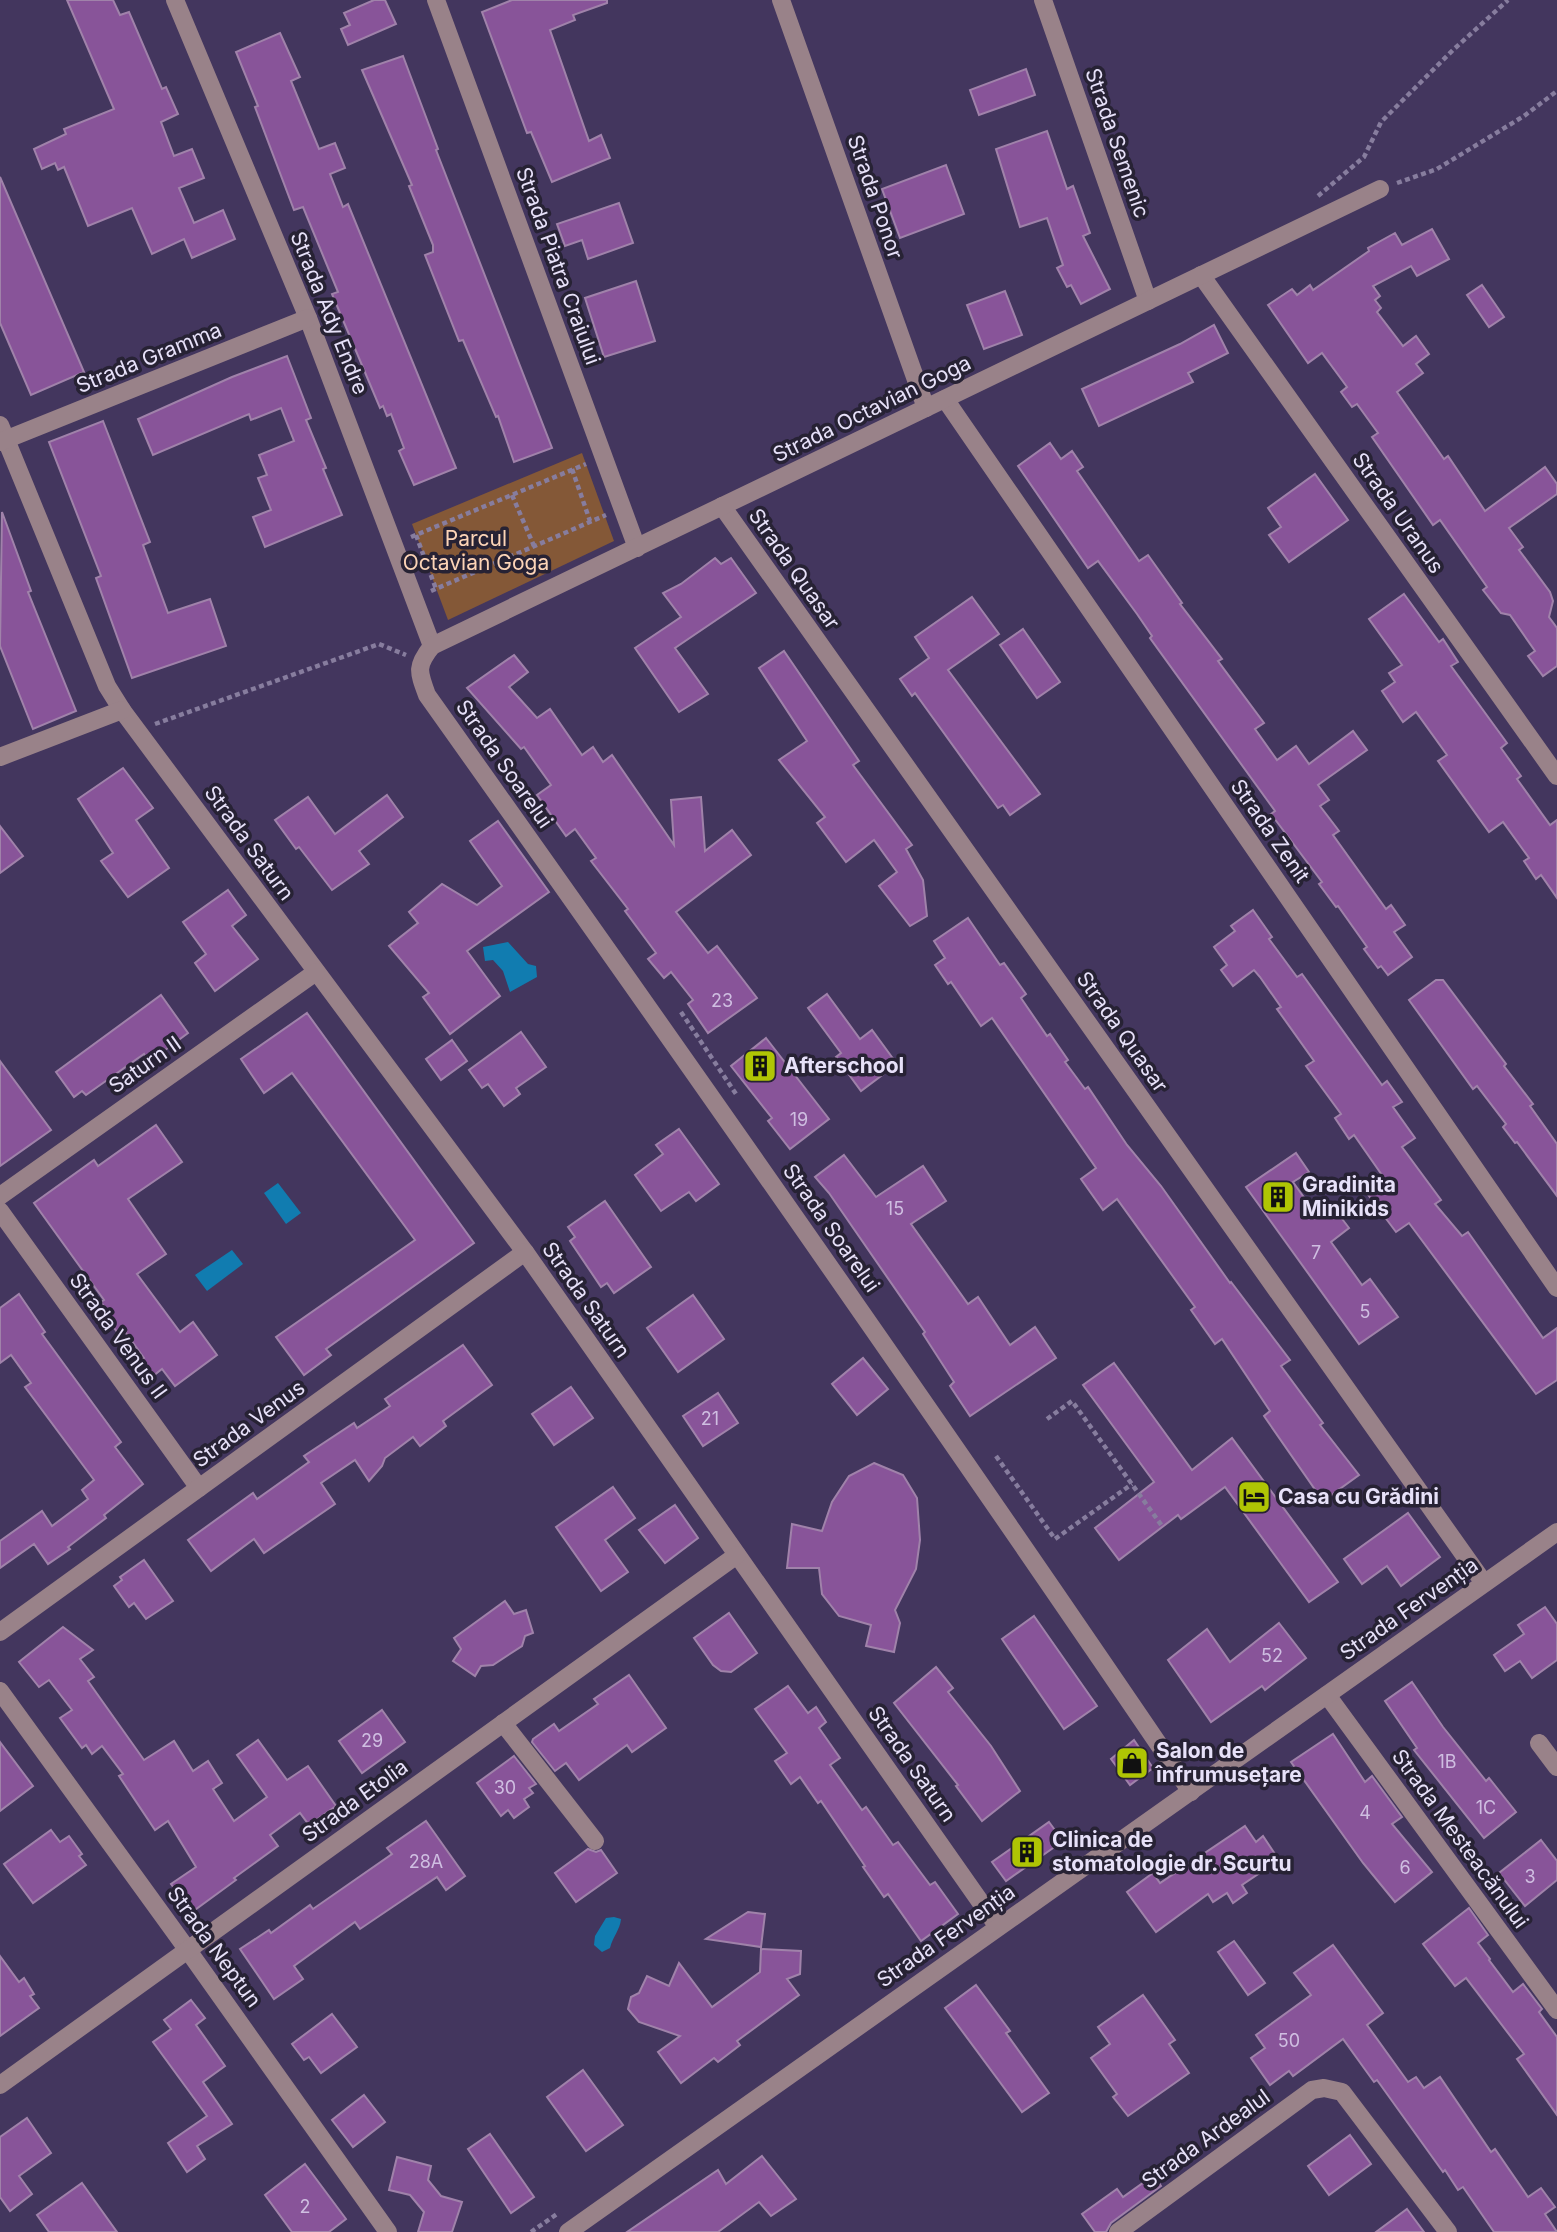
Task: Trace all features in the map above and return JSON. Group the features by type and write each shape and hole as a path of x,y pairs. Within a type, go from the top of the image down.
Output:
{"street":[{"name":"Strada Ady Endre","path":"175,0 308,318 432,646"},
{"name":"Strada Piatra Craiului","path":"436,0 637,548"},
{"name":"Strada Ponor","path":"781,0 926,408"},
{"name":"Strada Semenic","path":"1043,0 1147,301"},
{"name":"Strada Octavian Goga","path":"420,661 432,646 1380,189"},
{"name":"Strada Uranus","path":"1201,275 1557,776"},
{"name":"Strada Gramma","path":"122,710 107,685 2,435 308,318"},
{"name":"Strada Zenit","path":"945,398 1557,1288"},
{"name":"Strada Quasar","path":"722,506 1484,1583"},
{"name":"Strada Soarelui","path":"420,661 419,675 427,695 735,1128 974,1472 1191,1792"},
{"name":"Strada Saturn","path":"122,710 525,1252 998,1927"},
{"path":"0,757 122,710"},
{"name":"Saturn II","path":"0,1196 316,972"},
{"name":"Strada Venus II","path":"0,1211 199,1488"},
{"name":"Strada Venus","path":"0,1632 525,1252"},
{"name":"Strada Fervenția","path":"568,2232 1557,1532"},
{"name":"Strada Etolia","path":"0,2085 737,1555"},
{"name":"Strada Neptun","path":"0,1691 388,2232"},
{"name":"Strada Mesteacănului","path":"1327,1695 1554,1999"},
{"path":"503,1723 595,1841"},
{"path":"1539,1743 1557,1767"},
{"name":"Strada Ardealul","path":"1118,2232 1312,2090 1324,2088 1342,2092 1448,2232"}],"path":[{"path":"1317,198 1364,157 1381,122 1508,0"},
{"path":"1380,189 1437,169 1524,116 1557,91"},
{"path":"393,544 603,457"},
{"path":"572,469 590,521"},
{"path":"512,495 534,546"},
{"path":"414,598 622,508"},
{"path":"416,535 436,589"},
{"path":"138,731 380,644 420,661"},
{"path":"681,1012 743,1105"},
{"path":"1047,1419 1072,1401 1162,1526"},
{"path":"996,1456 1055,1539 1132,1485"}],"green space":[{"name":"Parcul Octavian Goga","path":"582,453 614,541 448,620 412,524"}],"water":[{"path":"508,942 528,964 536,966 537,977 510,992 503,971 493,960 485,961 483,947"},
{"path":"278,1183 301,1213 286,1224 264,1193"},
{"path":"232,1250 243,1264 207,1291 195,1275"},
{"path":"606,1918 621,1919 619,1926 610,1948 602,1952 594,1945 595,1936"}],"building":[{"path":"67,0 113,0 120,15 129,12 162,89 166,87 178,114 161,122 174,156 192,149 204,178 179,188 194,223 223,210 235,239 192,258 184,239 152,254 132,208 88,226 64,167 58,170 55,163 42,169 34,149 66,134 64,129 114,109"},
{"path":"374,0 385,0 396,24 348,45 341,29 350,25 344,13"},
{"path":"512,0 607,0 607,3 573,15 575,20 550,30 589,141 601,135 610,158 552,182 531,132 527,133 482,12"},
{"path":"280,33 300,77 291,81 319,149 335,143 345,168 330,174 343,207 348,204 456,468 414,485 399,451 404,448 391,414 387,416 383,406 380,408 332,294 338,292 303,207 294,210 236,52"},
{"path":"403,56 438,149 436,150 552,448 514,462 498,416 496,417 463,340 459,341 425,255 433,252 433,245 409,186 412,185 362,70"},
{"path":"1026,69 1035,95 979,115 970,90"},
{"path":"1047,131 1067,189 1073,186 1090,233 1083,236 1110,289 1081,304 1071,285 1067,287 1057,268 1063,265 1047,218 1020,227 996,149"},
{"path":"946,165 964,214 900,238 882,189"},
{"path":"0,177 84,372 31,395 0,323"},
{"path":"619,203 633,243 588,259 582,240 565,246 557,224"},
{"path":"1432,229 1449,259 1417,276 1411,266 1373,286 1380,296 1375,300 1381,308 1377,312 1403,346 1416,336 1429,354 1416,364 1423,373 1397,392 1444,459 1448,456 1485,511 1545,467 1557,484 1557,494 1509,528 1523,547 1519,550 1550,592 1553,601 1549,617 1557,628 1557,666 1543,676 1528,656 1535,651 1510,615 1501,613 1483,590 1487,587 1440,520 1433,525 1372,437 1378,433 1357,404 1352,407 1341,392 1347,387 1322,353 1308,363 1268,305 1292,289 1297,295 1310,285 1313,290 1369,251 1368,248 1395,233 1402,245"},
{"path":"636,281 655,341 604,357 585,298"},
{"path":"1482,285 1504,317 1489,327 1467,295"},
{"path":"1005,291 1022,335 984,349 967,305"},
{"path":"1214,325 1228,353 1188,373 1193,382 1099,426 1082,389 1180,344"},
{"path":"287,356 311,418 306,420 342,515 265,547 253,517 271,510 258,478 267,475 259,455 294,441 281,408 251,420 249,414 153,455 138,419"},
{"path":"103,421 150,542 143,545 168,613 210,599 226,646 132,678 96,578 101,576 49,442"},
{"path":"1050,443 1061,459 1072,451 1083,467 1077,471 1139,561 1148,555 1182,603 1180,604 1222,659 1218,661 1264,723 1255,729 1277,760 1296,746 1309,764 1353,731 1367,750 1318,785 1329,800 1320,806 1339,831 1333,835 1386,909 1391,905 1405,925 1394,932 1412,957 1388,975 1381,966 1378,968 1364,949 1367,947 1271,814 1275,811 1150,638 1152,636 1137,614 1098,561 1088,568 1018,466"},
{"path":"1315,474 1348,520 1289,562 1269,535 1281,527 1268,508"},
{"path":"2,512 31,591 28,592 76,711 33,729 0,646"},
{"path":"715,558 721,564 731,558 756,593 675,648 708,694 679,712 635,648 681,617 663,593 681,584"},
{"path":"1404,594 1439,642 1443,639 1458,662 1451,666 1507,743 1501,748 1521,776 1517,779 1550,825 1557,820 1557,898 1541,875 1536,879 1524,861 1529,858 1503,822 1489,832 1438,761 1447,755 1416,712 1403,722 1382,691 1395,682 1389,673 1402,665 1369,619"},
{"path":"972,597 999,634 948,670 1040,794 1010,815 1003,805 998,808 915,693 912,696 900,679 929,658 915,637"},
{"path":"1023,629 1060,682 1037,698 1000,645"},
{"path":"784,651 859,761 853,765 912,845 906,849 923,880 927,916 910,926 879,886 897,872 874,840 846,862 817,823 825,817 779,760 807,741 759,668"},
{"path":"514,655 528,672 509,687 537,718 550,709 582,755 593,747 603,762 612,755 674,845 671,800 701,797 705,851 732,830 751,855 676,912 708,953 717,946 757,998 708,1033 688,1004 693,1000 671,972 664,978 648,959 656,953 625,911 628,909 591,861 596,858 575,829 566,836 537,795 551,785 524,747 521,749 467,688"},
{"path":"123,768 153,808 136,820 169,868 128,897 101,861 113,853 78,799"},
{"path":"387,795 403,817 359,851 369,864 332,890 275,820 308,797 335,834"},
{"path":"498,821 549,892 467,951 500,996 450,1034 423,997 429,993 389,946 418,923 409,912 442,884 477,905 502,886 470,841"},
{"path":"0,826 23,856 0,873"},
{"path":"228,890 246,915 232,926 258,959 215,991 195,963 206,954 183,922"},
{"path":"1253,910 1272,937 1269,939 1297,977 1302,974 1382,1085 1387,1081 1402,1102 1393,1107 1415,1138 1402,1147 1441,1200 1435,1204 1462,1236 1468,1232 1543,1338 1557,1328 1557,1380 1536,1394 1409,1223 1396,1232 1366,1192 1384,1178 1354,1135 1349,1139 1335,1118 1341,1114 1306,1066 1314,1061 1277,1009 1281,1007 1260,977 1254,970 1233,986 1221,970 1227,965 1214,947 1235,931 1231,926"},
{"path":"968,918 1000,965 1004,963 1026,994 1021,998 1047,1036 1050,1034 1068,1060 1065,1062 1085,1089 1088,1087 1127,1145 1161,1186 1230,1283 1290,1360 1281,1366 1323,1423 1320,1425 1359,1475 1323,1501 1264,1416 1270,1411 1222,1339 1215,1344 1191,1310 1195,1307 1117,1199 1103,1210 1081,1179 1096,1168 992,1018 981,1026 951,982 948,984 935,965 945,958 934,941"},
{"path":"1436,980 1443,980 1506,1064 1504,1066 1533,1104 1530,1106 1557,1144 1557,1196 1503,1127 1506,1124 1477,1086 1473,1089 1409,1000"},
{"path":"827,994 860,1039 872,1030 897,1064 861,1091 836,1057 841,1053 808,1008"},
{"path":"161,995 188,1033 149,1062 144,1054 86,1095 82,1091 74,1097 56,1072"},
{"path":"307,1013 474,1243 326,1349 331,1355 304,1375 276,1337 415,1240 292,1073 264,1093 241,1059"},
{"path":"521,1032 546,1067 516,1088 520,1094 504,1106 488,1084 482,1088 469,1070"},
{"path":"766,1038 829,1119 790,1149 768,1121 772,1118 731,1066"},
{"path":"452,1040 467,1061 441,1080 426,1059"},
{"path":"0,1061 51,1130 0,1166"},
{"path":"156,1125 182,1162 128,1199 166,1254 137,1274 180,1332 193,1322 217,1355 175,1386 162,1369 153,1376 123,1329 118,1333 104,1315 108,1312 101,1302 104,1300 34,1203 94,1160 98,1166"},
{"path":"679,1129 719,1184 696,1201 689,1192 661,1211 635,1175 663,1154 656,1145"},
{"path":"1296,1153 1309,1172 1293,1182 1318,1217 1333,1207 1349,1228 1331,1242 1362,1285 1370,1279 1398,1317 1359,1344 1246,1187"},
{"path":"844,1155 876,1197 923,1166 946,1201 911,1224 968,1304 978,1297 1010,1345 1035,1327 1056,1358 970,1416 950,1386 954,1382 923,1334 925,1332 829,1193 815,1177"},
{"path":"605,1201 651,1267 614,1293 607,1283 601,1287 570,1241 575,1237 568,1227"},
{"path":"19,1294 45,1332 42,1334 121,1442 115,1447 143,1484 104,1515 106,1518 68,1547 70,1549 48,1564 34,1544 0,1568 0,1541 42,1511 52,1526 88,1499 82,1490 94,1480 25,1387 31,1383 11,1355 0,1363 0,1308"},
{"path":"693,1295 724,1339 678,1372 647,1328"},
{"path":"463,1345 492,1385 443,1421 446,1426 420,1446 413,1437 385,1458 382,1466 369,1481 355,1460 321,1483 335,1504 264,1553 254,1539 211,1571 188,1540 253,1493 257,1499 309,1462 304,1456 354,1423 357,1428 390,1406 385,1399"},
{"path":"863,1358 888,1389 857,1415 832,1384"},
{"path":"1114,1363 1192,1470 1232,1438 1338,1582 1309,1602 1225,1487 1181,1519 1178,1515 1119,1560 1095,1528 1154,1482 1083,1385"},
{"path":"571,1387 593,1418 554,1445 532,1414"},
{"path":"718,1393 738,1423 703,1446 683,1416"},
{"path":"874,1463 903,1475 917,1498 920,1540 916,1569 895,1610 900,1623 894,1652 866,1646 871,1625 839,1616 822,1594 819,1568 787,1568 792,1524 822,1531 832,1502 849,1476"},
{"path":"613,1487 635,1518 605,1540 628,1572 601,1591 556,1527"},
{"path":"675,1505 698,1538 665,1563 639,1530"},
{"path":"1408,1513 1440,1557 1401,1586 1387,1566 1362,1584 1344,1559"},
{"path":"144,1560 173,1601 146,1619 134,1603 129,1607 114,1586 122,1580 120,1577"},
{"path":"505,1601 514,1614 526,1610 533,1633 525,1636 522,1646 493,1665 481,1666 475,1676 453,1661 461,1649 454,1638"},
{"path":"1545,1607 1557,1624 1557,1660 1532,1678 1520,1661 1505,1671 1494,1655 1524,1634 1518,1625"},
{"path":"729,1613 757,1653 731,1672 721,1671 713,1665 694,1638"},
{"path":"1034,1616 1097,1706 1064,1729 1002,1639"},
{"path":"1279,1623 1306,1658 1265,1690 1262,1686 1211,1722 1168,1660 1207,1629 1230,1662"},
{"path":"63,1627 93,1650 80,1659 94,1677 88,1681 144,1760 174,1741 193,1771 208,1761 222,1783 213,1789 234,1821 267,1797 237,1755 258,1740 287,1780 308,1766 336,1806 309,1825 300,1813 270,1835 278,1846 192,1912 171,1884 196,1867 168,1821 155,1830 119,1776 123,1774 102,1746 92,1754 86,1745 82,1748 60,1718 72,1710 49,1680 39,1687 19,1662"},
{"path":"936,1667 953,1688 948,1692 991,1746 1020,1791 982,1821 956,1786 958,1785 894,1703"},
{"path":"629,1675 666,1728 632,1752 627,1745 579,1780 566,1763 555,1771 532,1742 533,1739 554,1724 559,1731 598,1704 594,1699"},
{"path":"1412,1682 1443,1727 1486,1781 1489,1778 1516,1812 1484,1838 1414,1750 1417,1748 1385,1701"},
{"path":"788,1686 808,1713 816,1707 826,1722 819,1728 840,1758 830,1765 862,1810 866,1807 893,1845 898,1842 930,1885 935,1882 958,1914 921,1941 888,1894 884,1897 821,1801 818,1803 800,1777 791,1784 775,1761 787,1753 755,1709"},
{"path":"382,1710 405,1742 362,1773 339,1741"},
{"path":"1333,1734 1365,1782 1372,1776 1402,1817 1392,1824 1432,1872 1395,1902 1363,1863 1291,1762"},
{"name":"Salon de înfrumusețare","path":"1134,1740 1153,1768 1130,1785 1111,1759"},
{"path":"0,1742 33,1786 0,1811"},
{"path":"514,1756 536,1784 529,1788 533,1793 524,1799 529,1807 514,1818 508,1810 501,1816 477,1783"},
{"path":"426,1821 465,1876 446,1890 437,1877 360,1929 355,1922 294,1966 303,1979 274,1999 240,1949 269,1930 271,1933 310,1905 313,1909 392,1854 387,1848"},
{"name":"Clinica de stomatologie dr. Scurtu","path":"1049,1822 1063,1841 1006,1881 992,1862"},
{"path":"1245,1826 1256,1842 1263,1836 1279,1860 1242,1885 1247,1893 1233,1903 1227,1893 1213,1902 1208,1894 1156,1932 1127,1892 1153,1873 1160,1883"},
{"path":"51,1830 60,1842 69,1836 82,1854 79,1856 86,1865 33,1903 4,1864"},
{"path":"1541,1840 1557,1861 1557,1880 1525,1906 1499,1873"},
{"path":"588,1849 596,1852 601,1850 617,1873 576,1902 555,1873"},
{"path":"1469,1908 1488,1935 1478,1943 1489,1960 1513,1992 1523,1984 1542,2009 1539,2012 1557,2037 1557,2115 1517,2059 1524,2054 1466,1978 1455,1986 1423,1944"},
{"path":"748,1912 765,1914 761,1947 706,1939"},
{"path":"1234,1941 1265,1983 1248,1995 1218,1952"},
{"path":"1333,1945 1383,2013 1367,2025 1408,2082 1416,2077 1424,2088 1440,2077 1491,2152 1495,2149 1528,2197 1541,2188 1555,2207 1545,2214 1557,2232 1494,2232 1463,2187 1458,2190 1445,2170 1443,2172 1377,2080 1374,2082 1343,2039 1293,2076 1289,2071 1270,2085 1251,2058 1265,2048 1256,2035 1311,1995 1294,1973"},
{"path":"761,1949 801,1951 800,1974 787,1979 799,1995 737,2041 740,2045 718,2062 714,2058 681,2083 658,2052 680,2036 639,2022 628,2009 631,1997 639,1993 647,1976 669,1986 679,1963 712,2007 760,1972"},
{"path":"0,1956 19,1982 24,1978 34,1994 30,1996 39,2008 0,2036"},
{"path":"976,1985 1010,2031 1006,2033 1049,2093 1022,2112 945,2008"},
{"path":"1143,1995 1175,2040 1169,2044 1189,2073 1128,2116 1113,2097 1117,2094 1091,2058 1110,2044 1098,2027"},
{"path":"191,2000 205,2018 196,2025 225,2066 203,2082 232,2124 197,2146 205,2159 187,2172 168,2143 207,2116 153,2042 171,2029 164,2020"},
{"path":"332,2014 357,2047 321,2073 309,2057 304,2060 292,2044"},
{"path":"583,2070 623,2125 586,2151 547,2097"},
{"path":"364,2095 385,2122 353,2147 332,2120"},
{"path":"27,2118 51,2153 19,2176 32,2194 10,2211 0,2197 0,2137"},
{"path":"490,2134 534,2197 511,2213 468,2149"},
{"path":"1350,2135 1371,2164 1329,2195 1308,2166"},
{"path":"762,2156 796,2199 771,2216 759,2202 718,2232 627,2232 718,2170 726,2184"},
{"path":"397,2157 431,2166 428,2180 441,2196 462,2202 452,2232 418,2232 424,2212 410,2195 389,2190"},
{"path":"305,2164 346,2219 329,2232 292,2232 265,2195"},
{"path":"1154,2175 1161,2186 1111,2223 1106,2232 1095,2232 1082,2214 1117,2189 1123,2197"},
{"path":"82,2183 117,2232 49,2232 37,2215"},
{"path":"1407,2209 1424,2232 1376,2232"}],"place":[{"name":"Afterschool","path":"760,1066"},
{"name":"Gradinita Minikids","path":"1278,1197"},
{"name":"Casa cu Grădini","path":"1254,1497"},
{"name":"Salon de înfrumusețare","path":"1132,1763"},
{"name":"Clinica de stomatologie dr. Scurtu","path":"1027,1852"}]}
